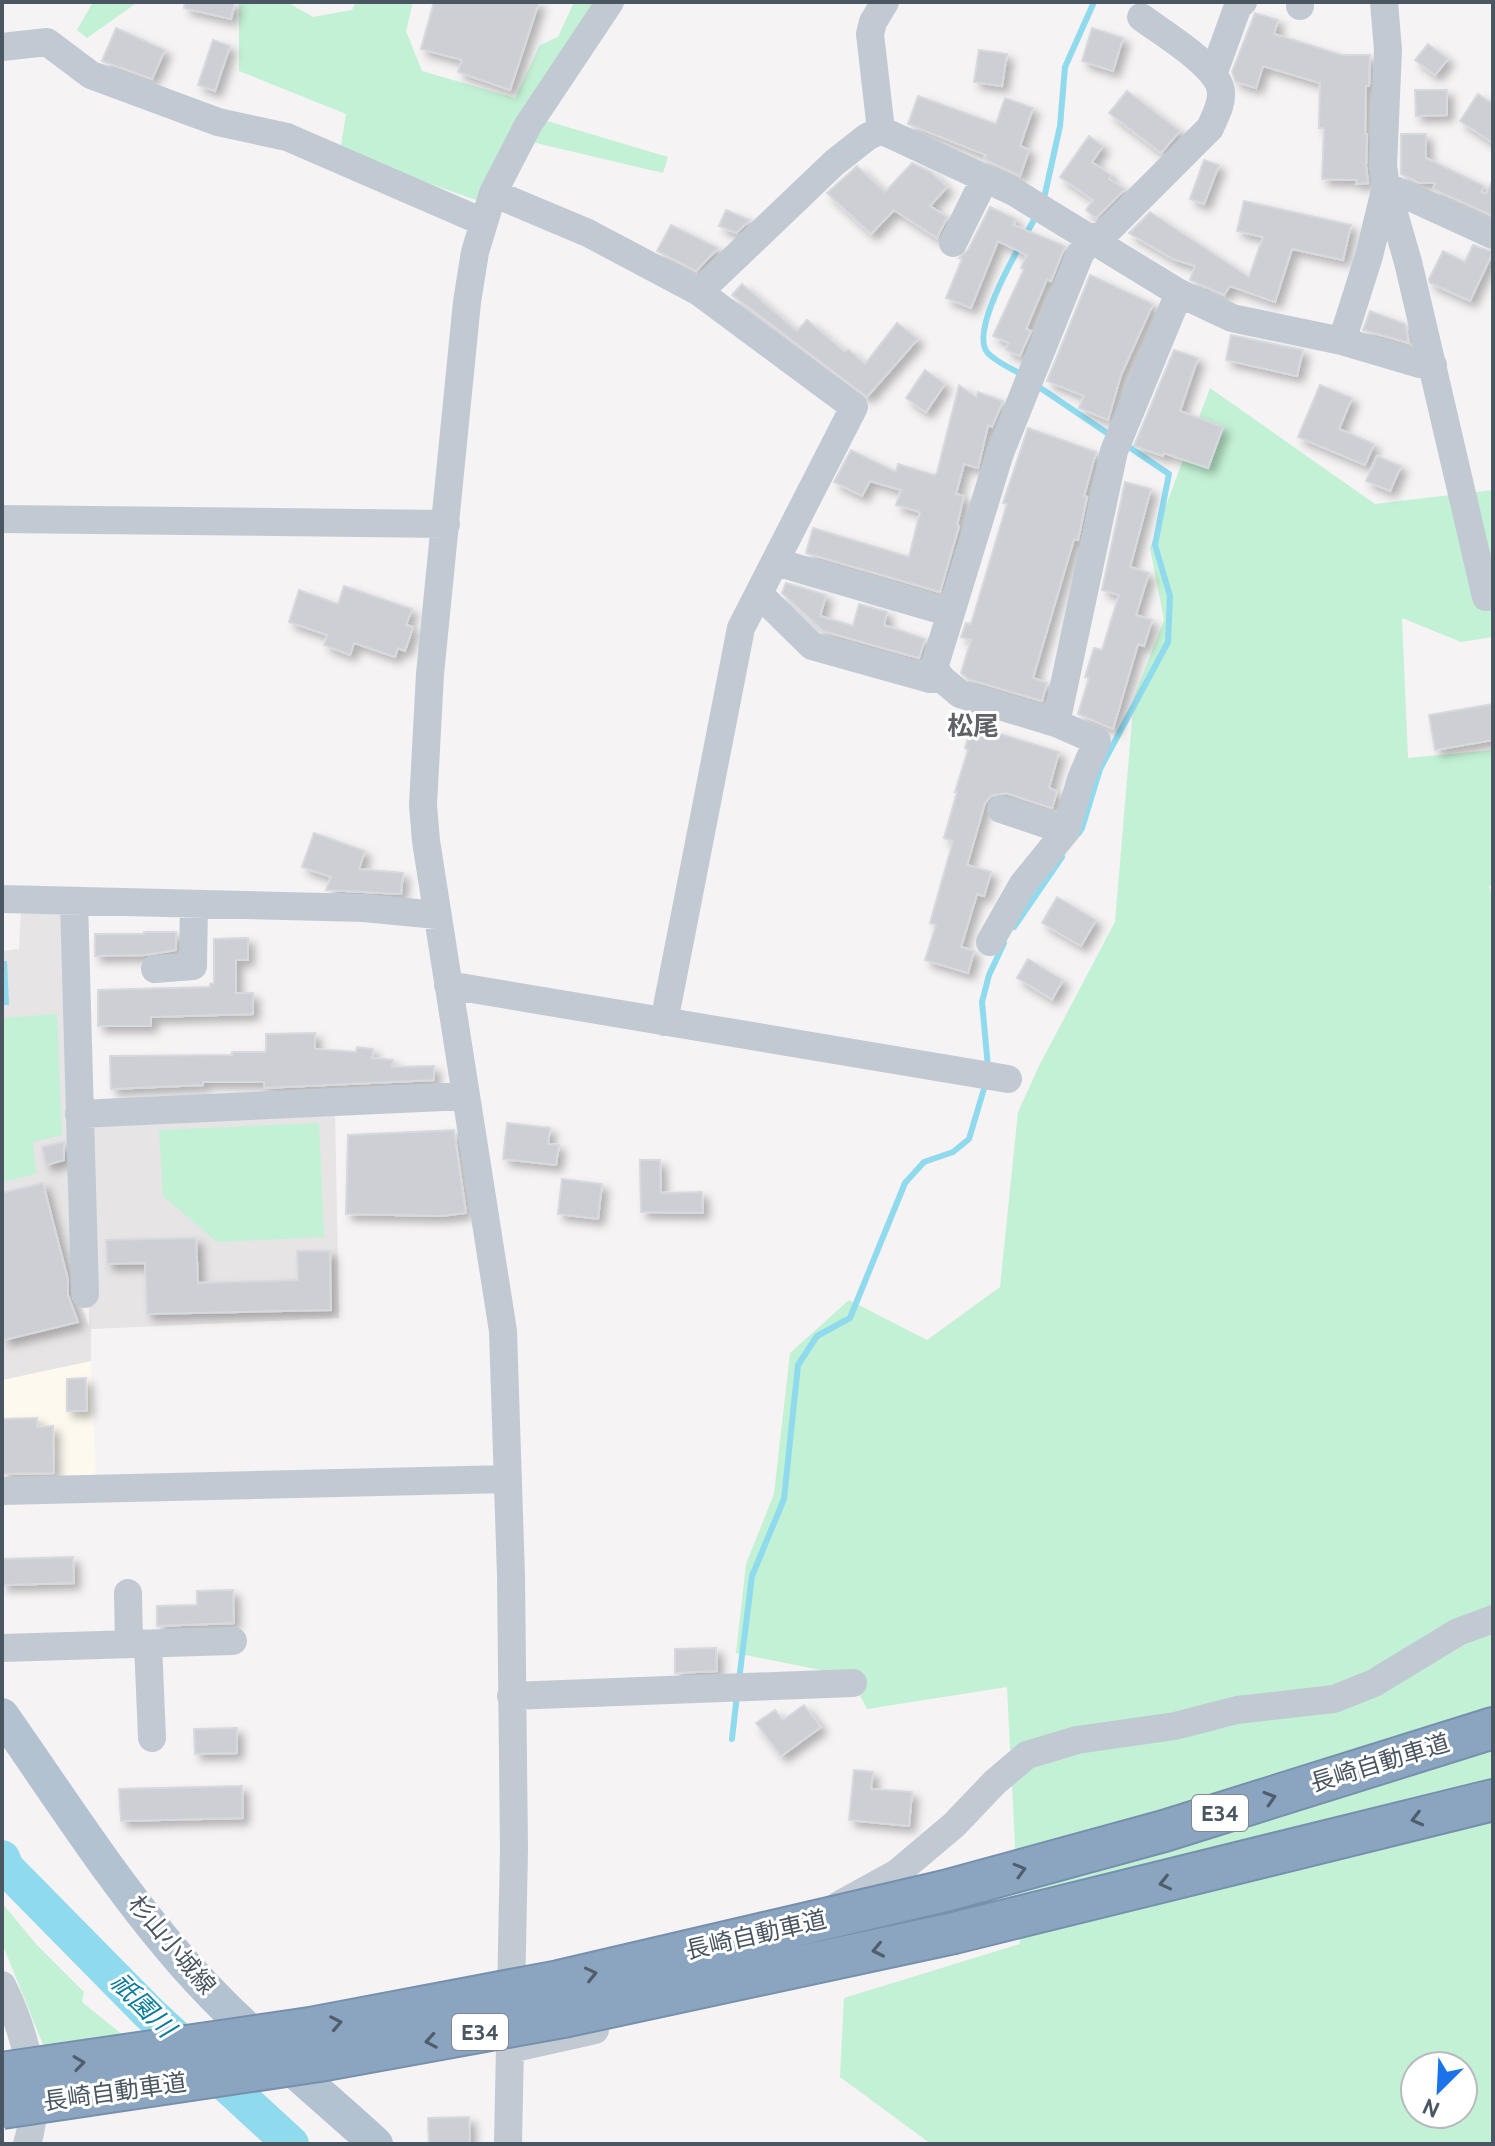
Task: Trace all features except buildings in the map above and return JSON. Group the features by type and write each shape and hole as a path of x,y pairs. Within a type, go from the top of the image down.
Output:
{"highway":[{"name":"長崎自動車道","path":"2,2073 310,2028 559,1981 945,1891 1164,1831 1493,1728"},
{"name":"長崎自動車道","path":"2,2108 319,2061 537,2022 954,1933 1493,1800"}],"main road":[{"name":"杉山小城線","path":"2,1715 130,1896 183,1963 267,2048 376,2144"}],"street":[{"path":"508,2144 514,1913 511,1576 503,1331 437,915 423,805 430,674 467,302 483,222 493,193 528,125 610,2"},
{"path":"881,130 870,34 885,2"},
{"path":"1214,72 1238,6 1243,2"},
{"path":"1384,2 1388,50 1383,166 1386,186 1408,262 1486,597"},
{"path":"990,942 1023,884 1066,831 1081,779 1097,741 1056,723 960,694 934,668 1000,453 1080,254 1091,239 1104,234 1210,128 1220,105 1221,90 1214,72 1141,17"},
{"path":"2,47 47,42 91,75 218,122 287,137 483,222"},
{"path":"699,292 834,163 881,130"},
{"path":"881,130 1014,192 1179,293 1232,318 1342,341 1433,365"},
{"path":"953,243 985,178"},
{"path":"1386,186 1493,235"},
{"path":"1342,341 1369,256 1386,186"},
{"path":"493,193 588,233 699,292 854,407 741,628 664,1022"},
{"path":"1056,723 1118,440 1179,293"},
{"path":"2,519 446,524"},
{"path":"776,562 951,613"},
{"path":"759,594 812,646 930,679 942,679"},
{"path":"1001,809 1066,831"},
{"path":"2,899 364,908 437,915"},
{"path":"74,901 85,1294"},
{"path":"155,969 193,966 194,904"},
{"path":"448,985 993,1077"},
{"path":"79,1114 465,1096"},
{"path":"2,1491 507,1479"},
{"path":"128,1593 139,1644 152,1738"},
{"path":"510,2049 815,1978 833,1909 897,1873 954,1825 995,1782 1027,1755 1077,1740 1175,1726 1237,1710 1334,1699 1374,1683 1458,1632 1493,1619"},
{"path":"2,1648 233,1641"},
{"path":"511,1696 853,1683"},
{"path":"2,1985 15,2011 26,2048 32,2094 27,2144"}],"shaded area":[{"path":"21,911 71,913 77,1293 89,1326 88,1123 335,1109 339,1318 91,1329 91,1361 2,1380 2,951 19,949"},
{"path":"91,1361 96,1480 2,1485 2,1380"}],"green space":[{"path":"93,2 138,2 87,38 77,30"},
{"path":"239,2 287,2 313,17 352,10 356,2 413,2 406,31 422,71 515,98 540,45 558,37 574,2 601,2 547,121 668,157 663,173 515,138 476,200 340,152 346,114 239,71"},
{"path":"1210,388 1375,504 1493,490 1493,637 1461,642 1402,618 1408,758 1493,750 1493,886 1489,886 1493,900 1493,2144 931,2144 840,2077 844,1998 1020,1944 1007,1687 867,1709 850,1676 736,1653 746,1564 774,1494 790,1353 849,1300 927,1340 1000,1287 1018,1112 1115,922 1134,697 1164,620 1150,548"},
{"path":"57,1014 62,1135 33,1142 36,1174 2,1182 2,1018"},
{"path":"319,1123 324,1237 217,1242 163,1196 159,1130"},
{"path":"2,1903 36,1944 84,1992 82,2002 134,2044 48,2057 2,1943"}],"water":[{"path":"2,961 7,961 9,1005 2,1005"}],"waterway":[{"path":"1043,203 1060,126 1065,67 1094,2"},
{"path":"1024,376 990,356 983,341 991,305 1036,216"},
{"path":"1036,385 1113,437"},
{"path":"1078,834 1100,769 1168,642 1170,596 1155,545 1169,474 1126,445"},
{"path":"1014,927 1062,857"},
{"path":"988,1067 982,1002 989,975 1004,943"},
{"path":"739,1680 752,1576 784,1499 798,1365 817,1336 850,1318 905,1183 924,1162 953,1152 969,1139 986,1082"},
{"path":"732,1739 737,1695"},
{"name":"祇園川","path":"2,1858 6,1868 149,2013 291,2144"}],"district":[{"name":"松尾","path":"973,726"}]}
